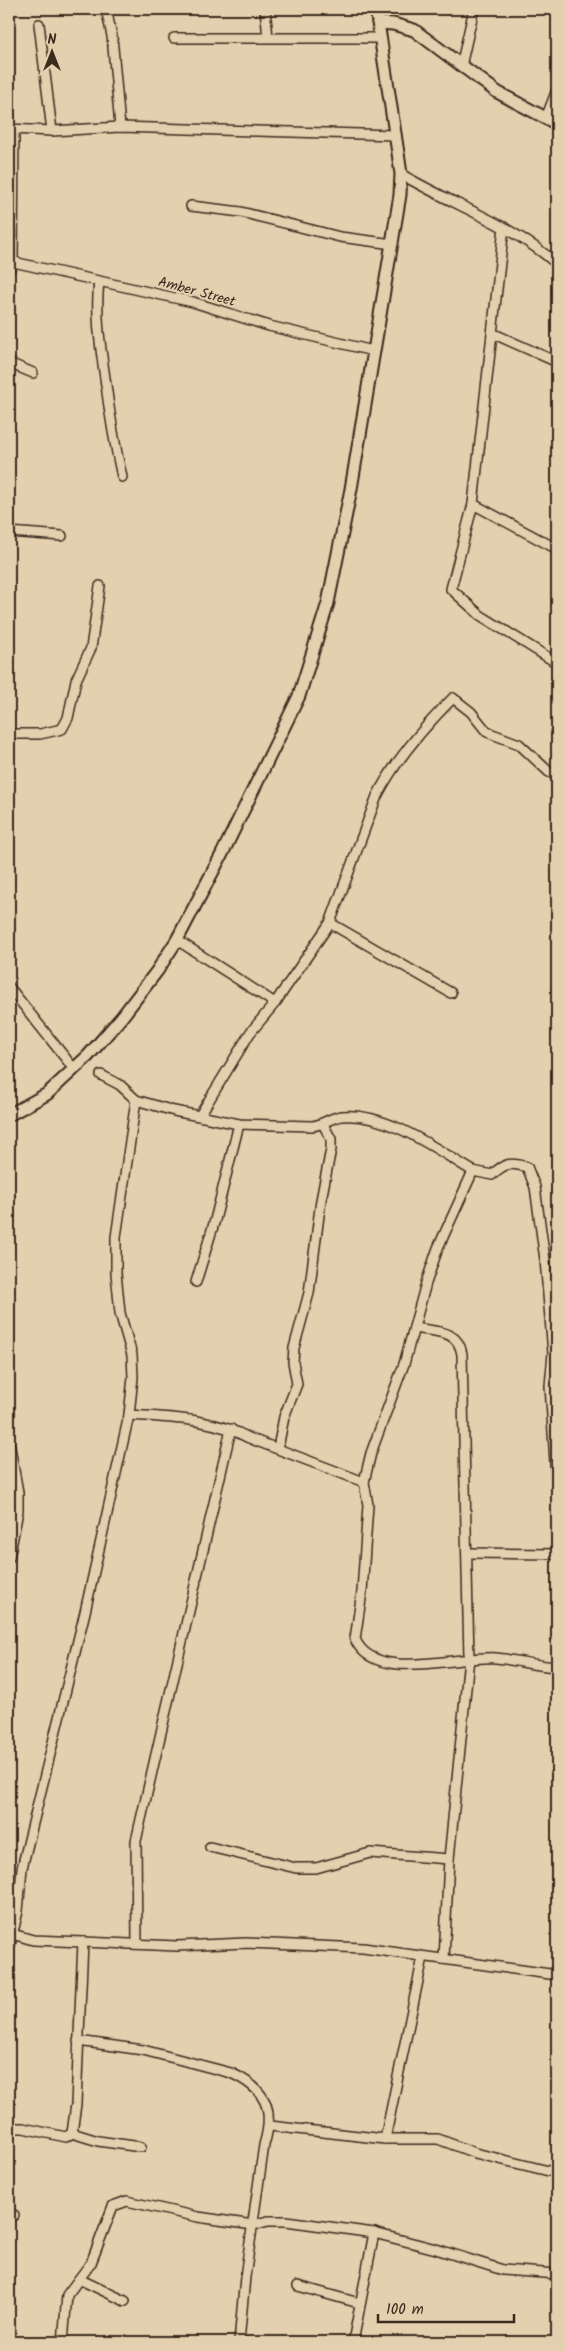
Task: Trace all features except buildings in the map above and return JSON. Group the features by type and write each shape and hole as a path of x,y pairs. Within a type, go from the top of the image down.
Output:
{"street":[{"path":"106,9 112,36 120,127"},
{"path":"266,9 268,37"},
{"path":"9,1115 47,1094 74,1069 127,1011 177,940 260,780 299,696 328,603 351,489 373,351 393,244 401,174 376,9"},
{"path":"461,66 474,9"},
{"path":"378,23 393,24 414,30 497,92 557,124"},
{"path":"39,24 52,131"},
{"path":"174,38 380,38"},
{"path":"546,118 557,90"},
{"path":"9,270 11,261 12,129 52,131 120,127 395,135"},
{"path":"401,174 504,226 557,264"},
{"path":"191,206 241,212 340,237 393,244"},
{"path":"504,226 473,504 451,589 480,615 557,664"},
{"name":"Amber Street","path":"11,261 193,302 269,326 373,351"},
{"path":"99,281 96,309 98,332 113,439 122,477"},
{"path":"492,333 557,362"},
{"path":"9,363 33,373"},
{"path":"473,504 557,549"},
{"path":"9,532 62,536"},
{"path":"9,734 40,734 62,728 68,718 76,680 91,648 100,586"},
{"path":"200,1115 250,1033 275,1003 330,923 377,796 387,777 417,736 454,698 471,712 486,732 519,744 541,765 557,776"},
{"path":"330,923 451,992"},
{"path":"177,940 275,1003"},
{"path":"9,986 74,1069"},
{"path":"101,1075 120,1086 136,1100 174,1111 239,1124 312,1126 323,1124 339,1116 368,1118 386,1123 474,1171 492,1175 503,1165 514,1163 527,1167 535,1187 545,1260 553,1353 550,1386 557,1459 557,1493"},
{"path":"9,1949 11,1934 18,1911 22,1868 82,1622 129,1415 133,1377 132,1355 120,1314 116,1273 116,1237 136,1100"},
{"path":"196,1282 215,1220 239,1124"},
{"path":"278,1448 284,1417 297,1384 294,1348 308,1294 321,1200 331,1149 331,1139 323,1124"},
{"path":"474,1171 438,1248 404,1364 371,1453 364,1482 368,1505 362,1592 354,1639 358,1646 377,1660 394,1665 469,1658 496,1658 538,1666 557,1667"},
{"path":"414,1328 452,1335 460,1343 468,1552 469,1658 449,1859 444,1958"},
{"path":"129,1415 192,1420 231,1429 248,1438 364,1482"},
{"path":"137,1944 136,1842 231,1429"},
{"path":"9,1442 18,1492 18,1511 9,1558"},
{"path":"468,1552 557,1554"},
{"path":"210,1848 296,1868 316,1868 370,1853 449,1859"},
{"path":"11,1934 33,1940 177,1946 246,1943 363,1948 406,1953 423,1958 444,1958 557,1975"},
{"path":"9,2128 24,2128 66,2137 72,2133 76,2104 83,1942"},
{"path":"385,2139 423,1958"},
{"path":"78,2041 143,2050 238,2076 260,2093 267,2105 270,2126 264,2145 239,2342"},
{"path":"270,2126 385,2139 438,2139 475,2153 557,2173"},
{"path":"72,2133 98,2141 141,2147"},
{"path":"63,2342 67,2295 90,2263 113,2206 121,2201 198,2217 253,2225 268,2221 286,2221 374,2233 436,2249 503,2270 557,2274"},
{"path":"353,2342 359,2302 374,2233"},
{"path":"79,2279 125,2301"},
{"path":"298,2286 359,2302"}]}
